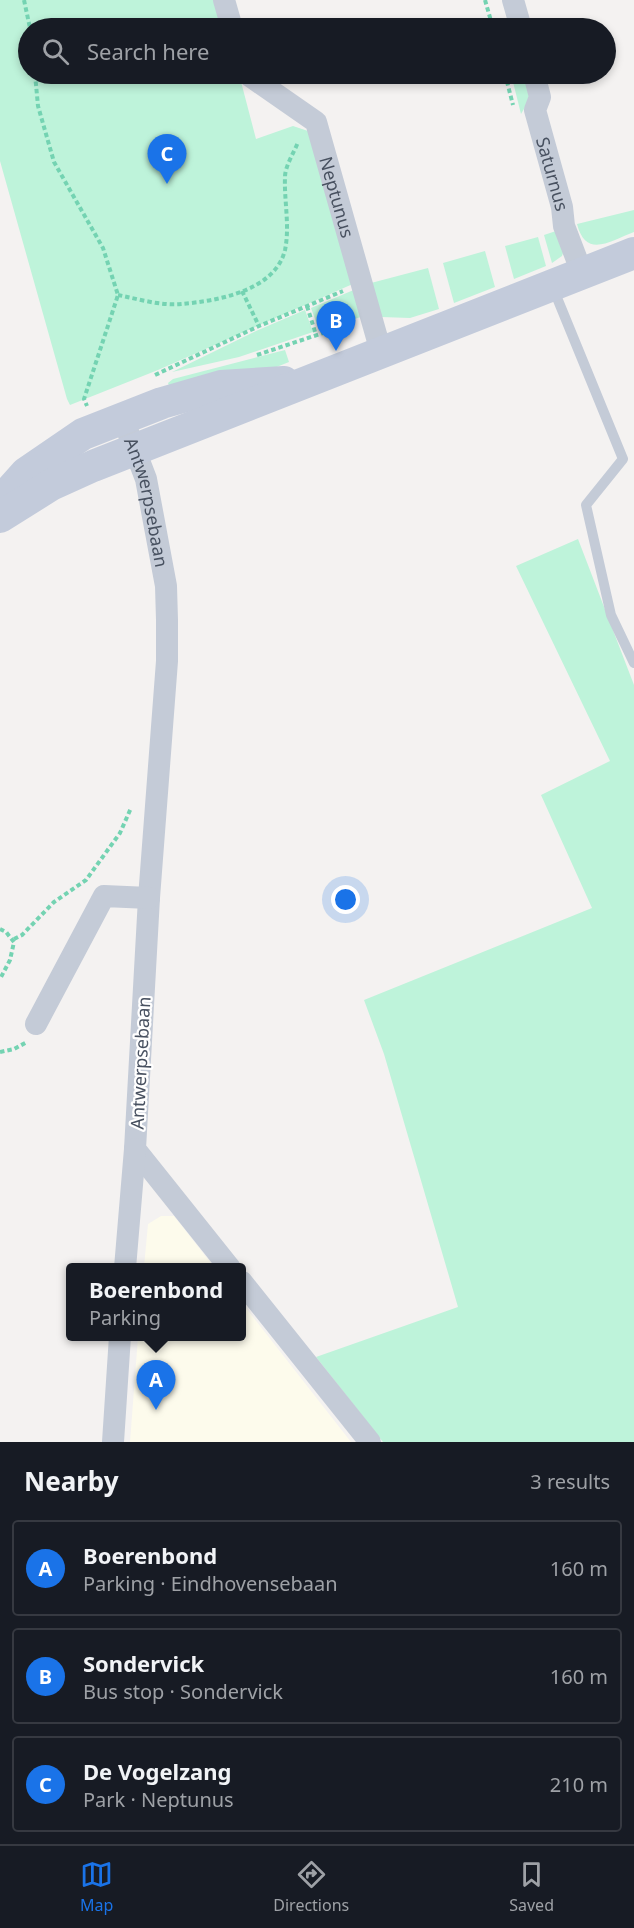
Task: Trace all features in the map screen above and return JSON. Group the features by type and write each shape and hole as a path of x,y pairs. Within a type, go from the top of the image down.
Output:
{"street":[{"path":"224,0 229,18"},
{"path":"513,0 518,18"},
{"name":"Neptunus","path":"261,84 316,122 381,352"},
{"name":"Saturnus","path":"537,84 540,97 535,110 562,207 564,226 582,273"},
{"path":"0,517 51,485 634,253"},
{"path":"0,502 26,473 83,434 162,403 221,386 310,381"},
{"name":"Antwerpsebaan","path":"123,419 146,479 166,586 167,660 149,898 135,1149 226,1263"},
{"path":"36,1024 104,896 149,898"},
{"path":"125,1263 135,1149"},
{"path":"246,1287 370,1442"},
{"path":"113,1442 120,1341"}],"lane":[{"path":"552,285 623,459 586,505 611,615 634,663"}],"path":[{"path":"24,0 28,18"},
{"path":"485,0 490,18"},
{"path":"36,84 38,106 54,162 104,248 118,295 84,399 88,408"},
{"path":"118,295 180,304 242,291 266,280 278,267 285,250 287,212 285,174 309,117"},
{"path":"155,383 153,376 259,326 363,283"},
{"path":"242,291 259,326"},
{"path":"307,306 316,335"},
{"path":"14,939 22,935 54,902 86,880 120,832 143,778 158,779"},
{"path":"0,929 14,939"},
{"path":"0,979 14,951 14,939"}],"shaded area":[{"path":"161,1216 174,1216 211,1263 144,1263 148,1224"},
{"path":"246,1308 351,1442 130,1442 138,1341 246,1341"}],"green space":[{"path":"0,0 218,0 223,18 18,18 18,84 242,84 256,139 293,126 308,131 355,283 158,370 70,405 0,161"},
{"path":"514,84 527,84 531,97 521,114"},
{"path":"634,210 634,232 608,243 593,244 586,241 577,224"},
{"path":"559,230 565,247 562,256 552,263 544,235"},
{"path":"538,237 546,266 514,279 505,246"},
{"path":"485,251 495,287 454,303 443,263"},
{"path":"428,268 439,309 410,318 381,317 371,283"},
{"path":"356,289 364,316 319,330 311,308"},
{"path":"305,310 313,332 239,357 172,372 256,331"},
{"path":"285,350 289,362 264,372 172,393 168,383 173,379"},
{"path":"578,539 634,685 634,1442 383,1442 316,1357 458,1307 384,1054 364,1000 592,908 541,795 610,761 516,566"}],"place":[{"name":"De Vogelzang","path":"167,184"},
{"name":"Sondervick","path":"336,351"},
{"name":"Boerenbond","path":"156,1410"}]}
